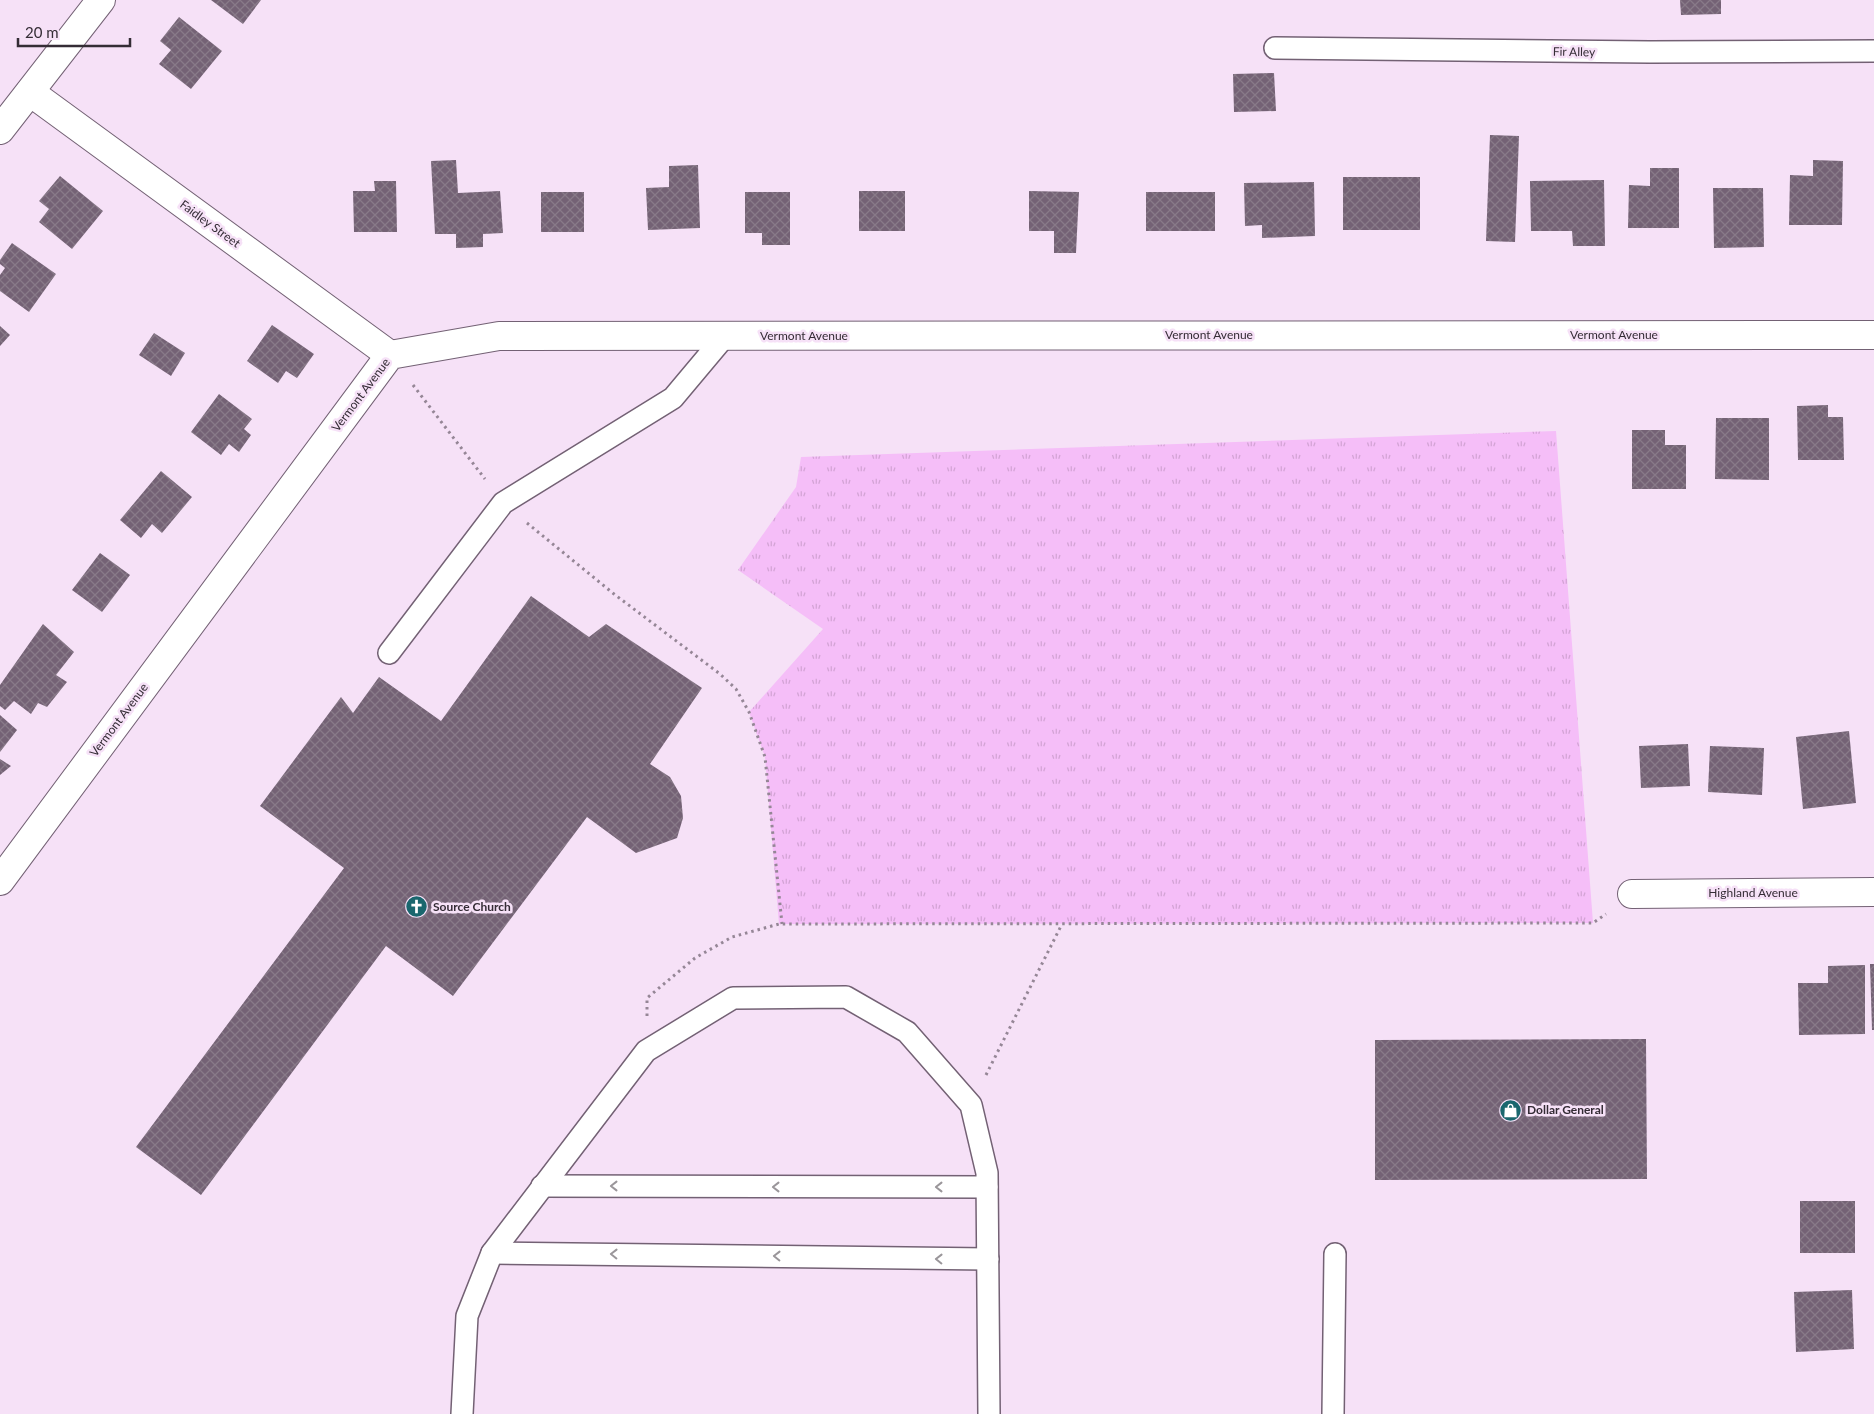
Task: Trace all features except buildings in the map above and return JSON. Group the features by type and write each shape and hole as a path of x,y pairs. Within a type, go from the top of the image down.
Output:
{"street":[{"path":"0,130 101,0"},
{"name":"Faidley Street","path":"30,92 390,355"},
{"name":"Vermont Avenue","path":"0,881 390,355 499,336 1874,335"},
{"name":"Highland Avenue","path":"1632,894 1874,892"}],"lane":[{"name":"Fir Alley","path":"1275,48 1650,52 1874,51"},
{"path":"389,653 503,504 672,398 725,336"},
{"path":"462,1414 467,1316 492,1253 646,1051 733,998 846,997 906,1032 971,1105 987,1173 989,1414"},
{"path":"542,1186 987,1187"},
{"path":"492,1253 988,1259"},
{"path":"1333,1414 1335,1254"}],"path":[{"path":"614,594 720,674 736,689 749,712 765,758 782,924"},
{"path":"647,998 694,958 732,937 782,924 1593,923 1632,894"},
{"path":"1004,1042 1062,924"}],"green space":[{"path":"1556,431 1593,923 779,924 765,757 749,712 823,629 738,570 796,487 801,457"}],"place":[{"name":"Source Church","path":"417,907"},
{"name":"Dollar General","path":"1511,1110"}]}
